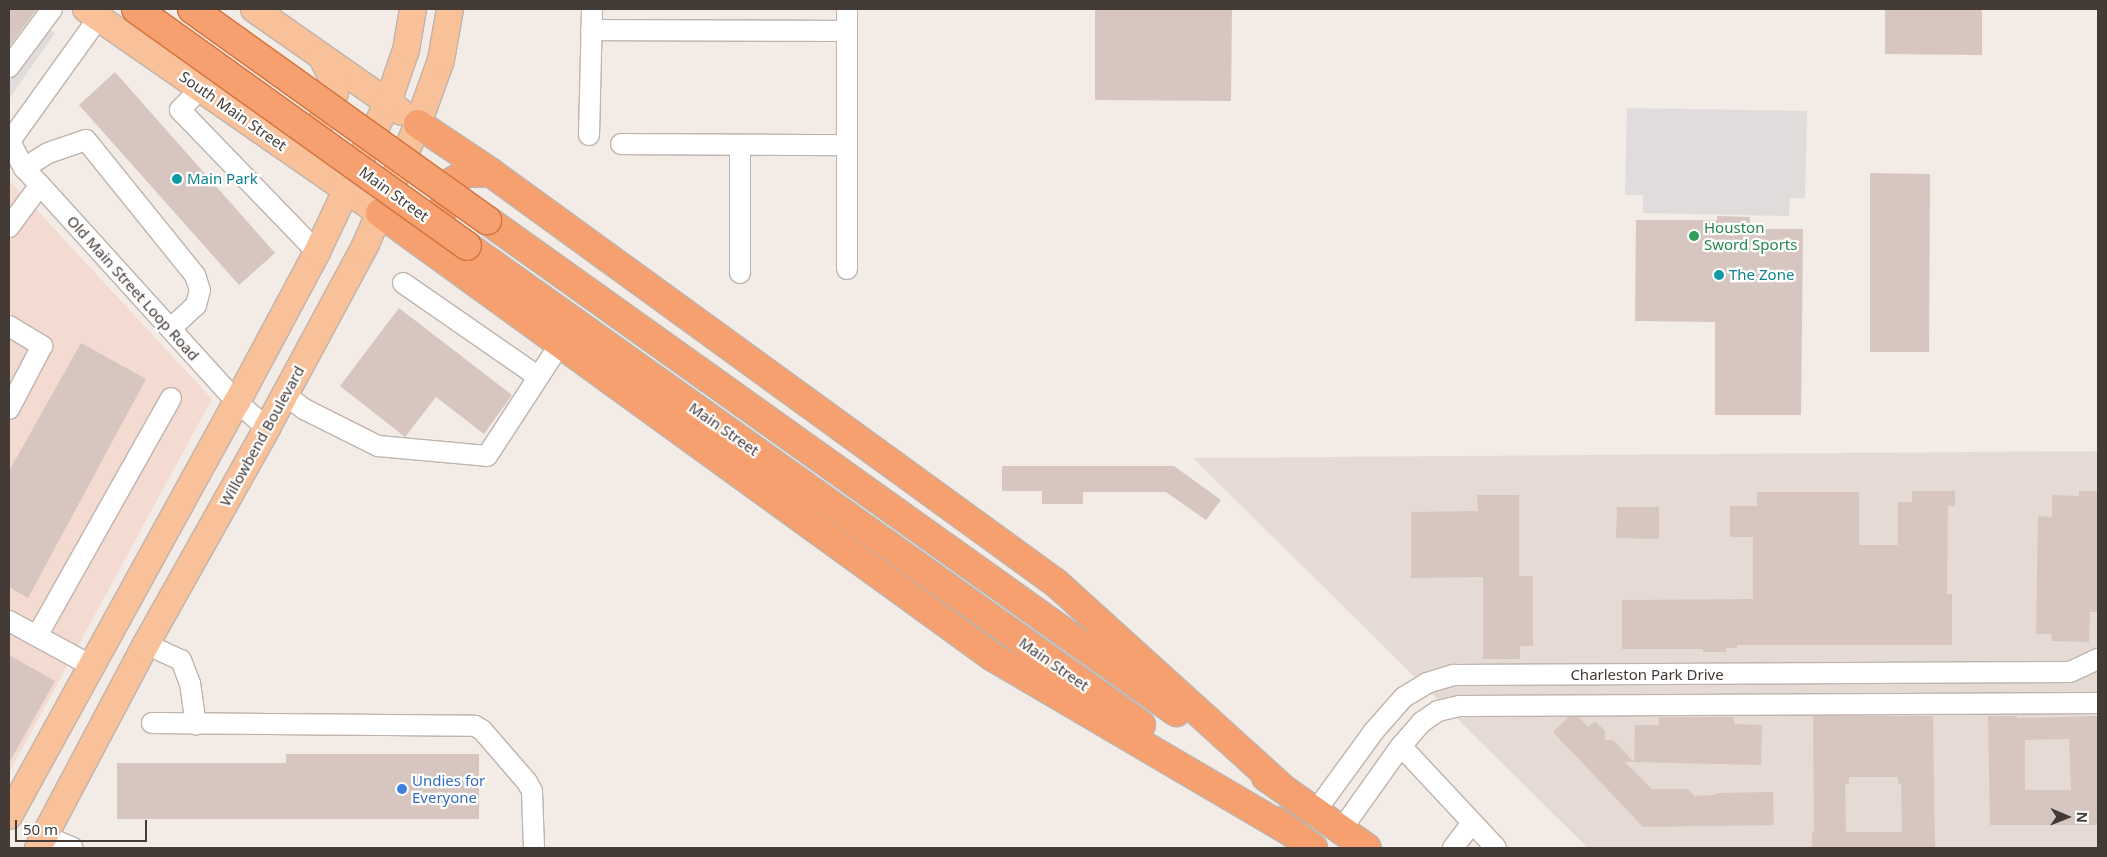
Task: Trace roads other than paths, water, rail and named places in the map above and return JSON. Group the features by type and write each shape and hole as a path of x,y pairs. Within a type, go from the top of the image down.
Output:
{"highway":[{"name":"Main Street","path":"136,9 1313,848"},
{"name":"Main Street","path":"192,9 1367,848"},
{"path":"418,124 490,172 1056,583 1281,787"},
{"path":"439,257 435,230 453,181 467,173 490,172"},
{"path":"380,214 992,657 1291,832"}],"main road":[{"path":"254,9 418,124"},
{"path":"41,842 9,815 112,625 237,402 316,252 388,102 406,50 413,9"},
{"name":"Willowbend Boulevard","path":"41,842 146,644 268,428 350,275 380,214 418,124 442,60 450,9"},
{"name":"South Main Street","path":"92,13 380,214"},
{"path":"273,140 298,141 316,133 335,93 335,83 321,56"},
{"path":"112,625 146,644"}],"street":[{"path":"589,135 592,9"},
{"path":"847,9 848,270"},
{"path":"9,67 47,10"},
{"path":"10,140 92,13"},
{"path":"591,30 847,31"},
{"path":"200,89 180,110 316,252"},
{"name":"Old Main Street Loop Road","path":"10,140 24,168 237,402 268,428"},
{"path":"24,168 48,153 86,140 195,275 200,290 196,305 170,328"},
{"path":"621,144 847,145"},
{"path":"740,145 740,273"},
{"path":"9,228 40,185"},
{"path":"403,283 539,377"},
{"path":"9,326 42,346 9,409"},
{"path":"285,395 304,409 378,446 487,456 560,344"},
{"path":"37,636 171,398"},
{"path":"9,621 90,666"},
{"path":"146,644 181,660 190,682 196,725"},
{"name":"Charleston Park Drive","path":"1315,812 1374,731 1404,697 1427,683 1454,675 1785,675 2070,672 2098,659"},
{"path":"2027,672 2027,703"},
{"path":"1509,675 1509,705"},
{"path":"1785,675 1785,705"},
{"name":"Charleston Park Drive","path":"1341,830 1401,746 1422,722 1438,711 1460,706 2098,703"},
{"path":"152,723 196,725 475,726 482,730 532,791 534,848"},
{"path":"1401,746 1496,848"},
{"path":"1453,848 1472,823"},
{"path":"41,842 73,848"}],"place":[{"name":"Main Park","path":"177,179"},
{"name":"Houston Sword Sports","path":"1694,236"},
{"name":"The Zone","path":"1719,275"},
{"name":"Undies for Everyone","path":"402,789"}]}
